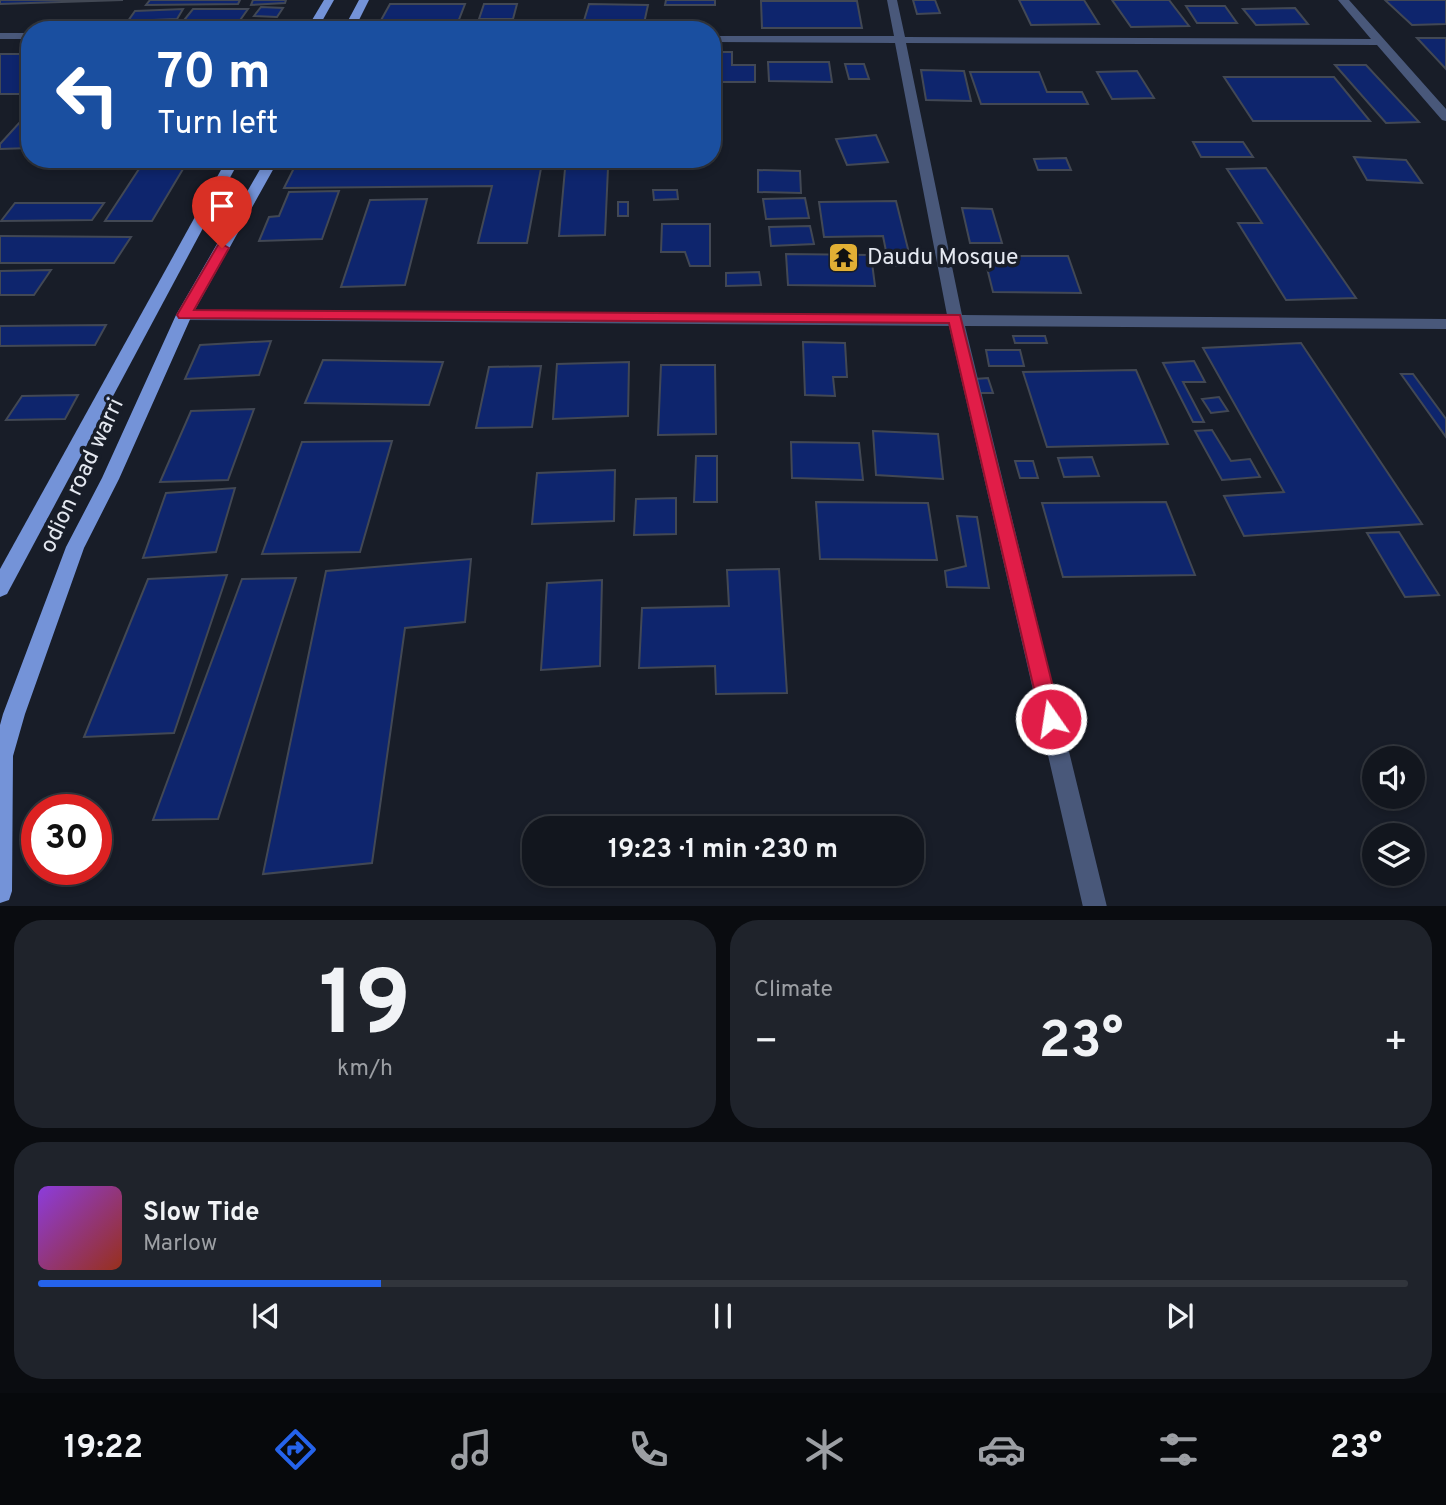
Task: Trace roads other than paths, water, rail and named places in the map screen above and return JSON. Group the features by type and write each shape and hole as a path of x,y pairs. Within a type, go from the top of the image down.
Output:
{"main road":[{"path":"317,21 330,0"},
{"path":"353,21 364,0"},
{"name":"odion road warri","path":"0,588 229,168"},
{"name":"odion road warri","path":"4,895 1,833 2,756 38,642 75,547 110,479 184,315 268,168"}],"street":[{"path":"892,0 955,318 1096,906"},
{"path":"1343,0 1446,117"},
{"path":"0,36 21,36"},
{"path":"721,39 1380,42"},
{"path":"184,315 955,318 1446,324"}],"place":[{"name":"Daudu Mosque","path":"844,258"}]}
